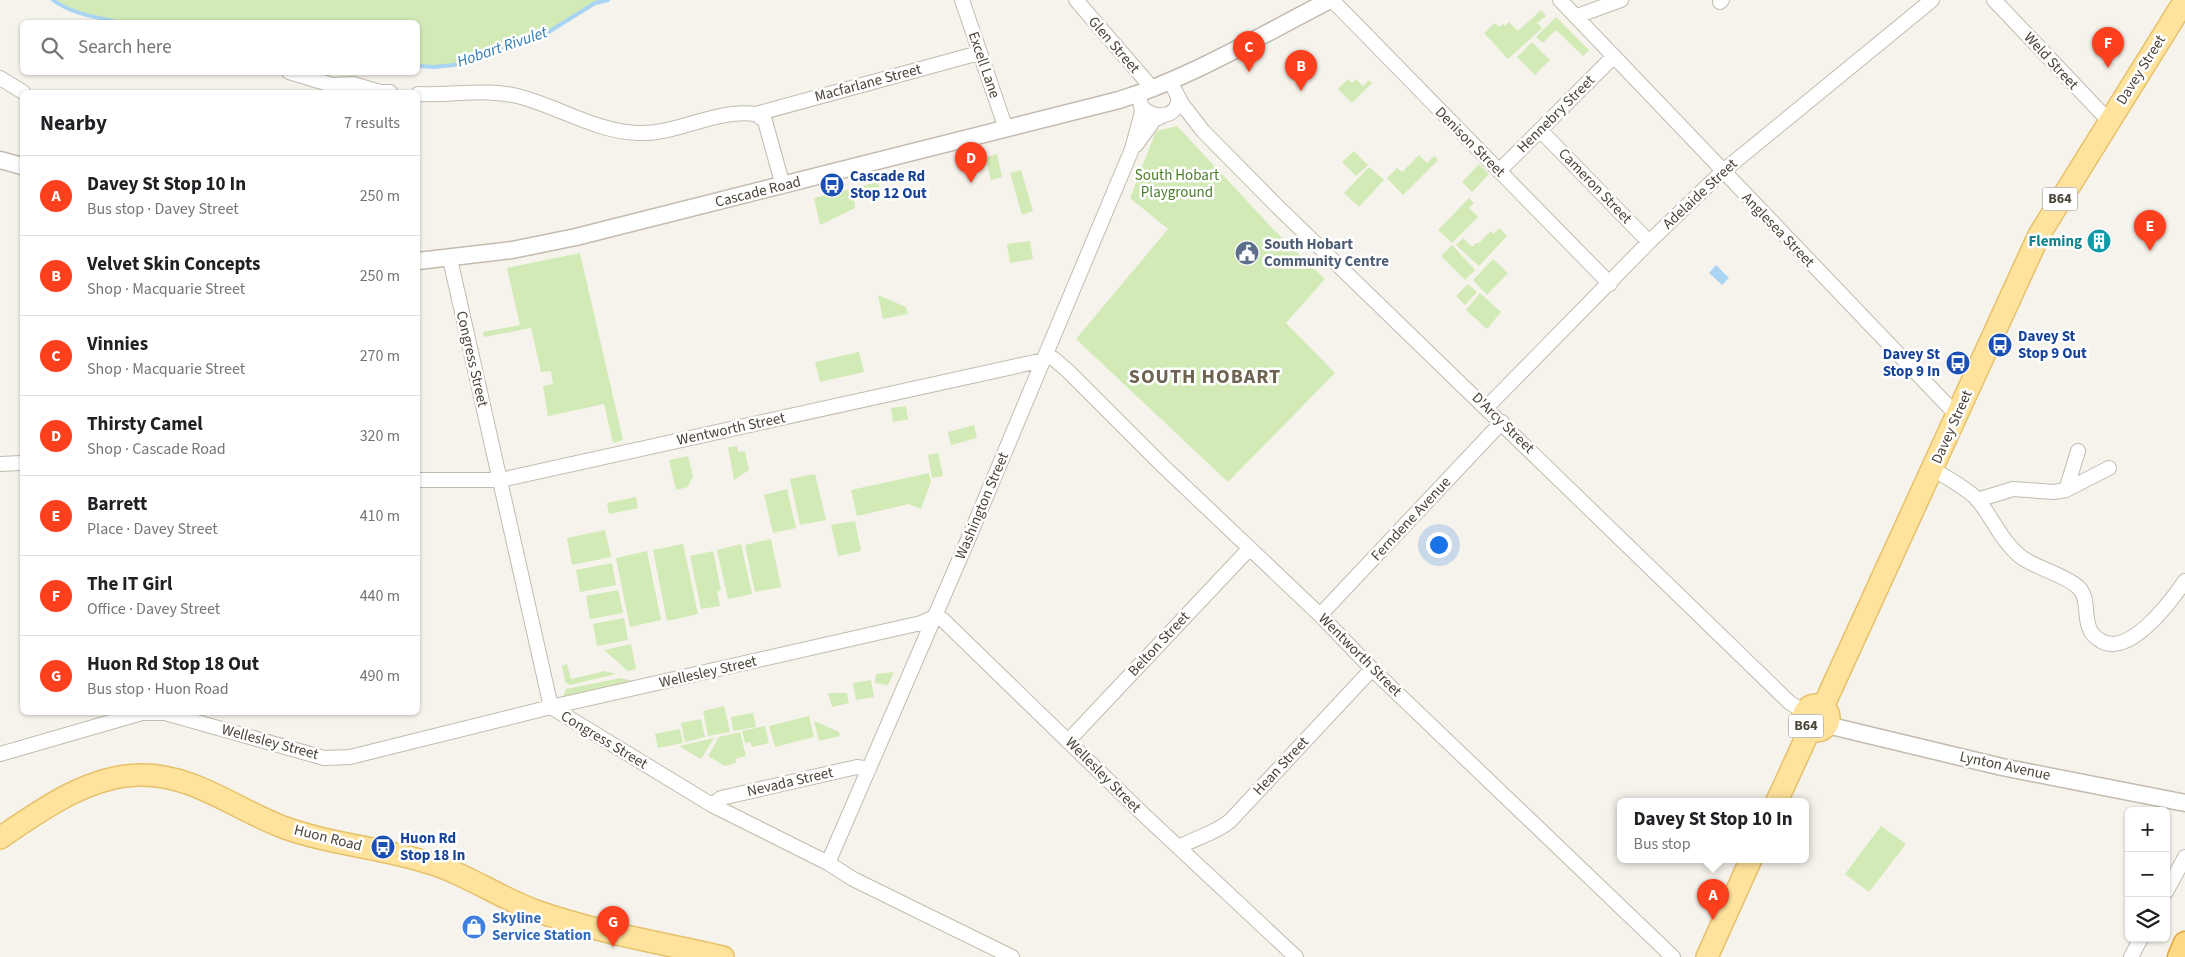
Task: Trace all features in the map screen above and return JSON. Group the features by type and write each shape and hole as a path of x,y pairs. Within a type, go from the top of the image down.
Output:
{"highway":[{"path":"2179,957 2185,943"}],"main road":[{"name":"Davey Street","path":"1779,798 1933,469 2039,235 2185,0"},
{"name":"Huon Road","path":"0,838 82,789 113,778 130,775 158,776 202,789 287,828 428,862 451,871 518,904 559,918 723,957"},
{"path":"1707,957 1749,863"}],"street":[{"name":"Excell Lane","path":"962,0 1006,129"},
{"name":"Glen Street","path":"1076,0 1144,97"},
{"name":"Cascade Road","path":"420,261 450,259 512,250 576,237 1006,129 1144,97 1170,81 1331,0"},
{"name":"Denison Street","path":"1331,0 1610,284"},
{"name":"Anglesea Street","path":"1560,0 1722,172 1950,408 1959,412"},
{"path":"1577,16 1621,0"},
{"name":"Adelaide Street","path":"1487,407 1610,284 1649,242 1722,172 1932,0"},
{"name":"Weld Street","path":"1994,0 2109,121"},
{"name":"Macfarlane Street","path":"420,94 514,96 617,132 650,134 733,112 756,114 979,53"},
{"name":"Hennebry Street","path":"1499,171 1614,56"},
{"path":"299,75 332,85 353,84 381,90"},
{"path":"0,78 20,90"},
{"name":"D'Arcy Street","path":"1170,81 1178,97 1203,131 1333,262 1487,407 1790,703 1816,718"},
{"path":"1144,97 1150,113 1163,116 1175,109 1178,97"},
{"name":"Washington Street","path":"828,862 1045,358 1132,149 1142,114 1144,97"},
{"path":"756,114 765,121 783,186"},
{"name":"Washington Street","path":"1132,149 1154,120 1163,116"},
{"name":"D'Arcy Street","path":"1163,116 1183,120 1203,131"},
{"name":"Cameron Street","path":"1540,130 1649,242"},
{"path":"0,160 20,165"},
{"name":"Congress Street","path":"450,259 551,708 712,805 828,862 853,878 1012,957"},
{"name":"Wentworth Street","path":"420,480 500,480 1045,358 1054,359 1320,615 1372,669 1673,957"},
{"name":"Ferndene Avenue","path":"1320,615 1502,422"},
{"path":"2066,490 2078,451"},
{"path":"0,464 20,463"},
{"path":"1977,500 2012,489 2054,492 2066,490 2109,468"},
{"path":"1933,469 1977,500 2008,544 2022,558 2079,587 2085,598 2088,626 2094,636 2104,642 2117,644 2133,637 2157,617 2185,581"},
{"name":"Belton Street","path":"1068,740 1249,548"},
{"name":"Wellesley Street","path":"172,715 297,752 324,758 350,756 921,623 934,617 942,618 1296,957"},
{"name":"Hean Street","path":"1178,846 1218,831 1372,669"},
{"name":"Wellesley Street","path":"0,754 135,715"},
{"name":"Lynton Avenue","path":"1816,718 2002,766 2185,803"},
{"name":"Nevada Street","path":"712,805 721,798 857,766 869,769"},
{"path":"2170,885 2185,857"},
{"path":"2131,957 2139,942"}],"green space":[{"path":"53,0 608,0 595,3 547,33 454,65 434,67 420,66 420,20 108,20 76,12"},
{"path":"1541,10 1546,16 1537,23 1542,28 1508,59 1484,33 1495,23 1499,27 1503,24 1505,26 1509,22 1518,31"},
{"path":"1556,17 1589,50 1583,56 1556,30 1543,43 1536,37"},
{"path":"1532,42 1550,60 1535,75 1517,57"},
{"path":"1348,79 1352,83 1356,79 1363,86 1369,80 1372,83 1352,103 1338,89"},
{"name":"South Hobart Playground","path":"1177,126 1275,231 1325,279 1286,323 1335,373 1228,482 1076,339 1168,229 1130,198 1156,131"},
{"path":"1354,151 1368,165 1356,176 1342,162"},
{"path":"997,154 1002,177 991,180 985,157"},
{"path":"1419,155 1427,163 1434,156 1438,160 1403,195 1387,178 1397,168 1402,172"},
{"path":"1479,164 1489,174 1472,192 1462,182"},
{"path":"1369,167 1384,180 1359,207 1344,193"},
{"path":"1021,170 1033,211 1022,215 1010,173"},
{"path":"878,182 880,191 873,195 854,197 855,208 820,225 814,198"},
{"path":"1469,198 1474,203 1469,208 1478,217 1452,243 1438,230"},
{"path":"1499,228 1507,236 1479,266 1456,245 1463,238 1472,247 1491,231 1494,234"},
{"path":"1030,241 1033,259 1010,263 1007,244"},
{"path":"1452,245 1475,270 1465,280 1441,256"},
{"path":"580,253 623,440 613,443 604,404 548,416 543,386 553,384 551,371 541,372 531,328 484,337 483,332 520,325 507,268"},
{"path":"1493,259 1508,273 1487,295 1473,280"},
{"path":"1468,284 1477,292 1465,305 1456,296"},
{"path":"1480,293 1501,312 1487,329 1466,310"},
{"path":"878,295 906,307 908,314 883,319"},
{"path":"859,352 864,372 820,382 815,362"},
{"path":"906,406 908,419 893,422 891,408"},
{"path":"974,425 977,438 951,445 948,432"},
{"path":"737,446 738,452 745,451 749,470 734,480 728,447"},
{"path":"938,453 943,476 932,478 928,455"},
{"path":"688,456 693,476 688,487 676,490 669,460"},
{"path":"929,473 931,482 921,509 909,504 857,516 851,490"},
{"path":"815,474 826,520 800,525 790,479"},
{"path":"787,489 796,528 773,533 764,495"},
{"path":"636,497 638,508 609,514 607,503"},
{"path":"855,521 861,551 838,556 831,525"},
{"path":"605,530 611,557 572,565 567,538"},
{"path":"771,539 781,587 755,592 745,545"},
{"path":"683,544 698,614 667,621 653,550"},
{"path":"741,544 752,594 728,599 717,550"},
{"path":"647,551 661,620 630,627 616,558"},
{"path":"713,551 721,590 717,592 720,606 701,609 690,556"},
{"path":"612,563 616,585 580,592 576,570"},
{"path":"618,590 623,613 590,619 586,596"},
{"path":"624,618 628,640 597,646 593,624"},
{"path":"631,644 636,669 628,671 604,650"},
{"path":"567,664 571,679 605,671 616,674 570,685 565,682 562,666"},
{"path":"894,672 888,685 875,683 876,674"},
{"path":"621,678 636,682 575,696 563,696 566,689"},
{"path":"871,680 874,697 856,700 853,683"},
{"path":"828,693 847,693 849,703 832,707"},
{"path":"724,706 730,732 708,736 703,711"},
{"path":"753,713 756,727 733,731 731,717"},
{"path":"809,716 814,737 775,747 769,726"},
{"path":"701,719 705,737 685,742 681,723"},
{"path":"814,721 839,732 840,736 819,741"},
{"path":"765,726 769,743 752,747 750,742 745,743 742,731"},
{"path":"680,729 683,743 658,748 655,734"},
{"path":"740,732 746,756 735,759 736,763 725,766 708,756 719,737"},
{"path":"714,738 701,759 679,746"},
{"path":"1881,826 1906,844 1869,892 1845,874"}],"water":[{"path":"1716,265 1729,278 1722,285 1709,273"}],"waterway":[{"name":"Hobart Rivulet","path":"53,0 76,12 108,20"},
{"name":"Hobart Rivulet","path":"420,66 454,65 547,33 595,3 608,0"}],"place":[{"name":"The IT Girl","path":"2108,68"},
{"name":"Vinnies","path":"1249,72"},
{"name":"Velvet Skin Concepts","path":"1301,91"},
{"name":"Thirsty Camel","path":"971,183"},
{"name":"Cascade Rd Stop 12 Out","path":"832,185"},
{"name":"Fleming","path":"2099,241"},
{"name":"Barrett","path":"2150,251"},
{"name":"South Hobart Community Centre","path":"1247,253"},
{"name":"Davey St Stop 9 Out","path":"2000,345"},
{"name":"Davey St Stop 9 In","path":"1958,363"},
{"name":"Huon Rd Stop 18 In","path":"383,847"},
{"name":"Davey St Stop 10 In","path":"1713,920"},
{"name":"Skyline Service Station","path":"474,927"},
{"name":"Huon Rd Stop 18 Out","path":"613,947"}],"district":[{"name":"SOUTH HOBART","path":"1205,377"}]}
